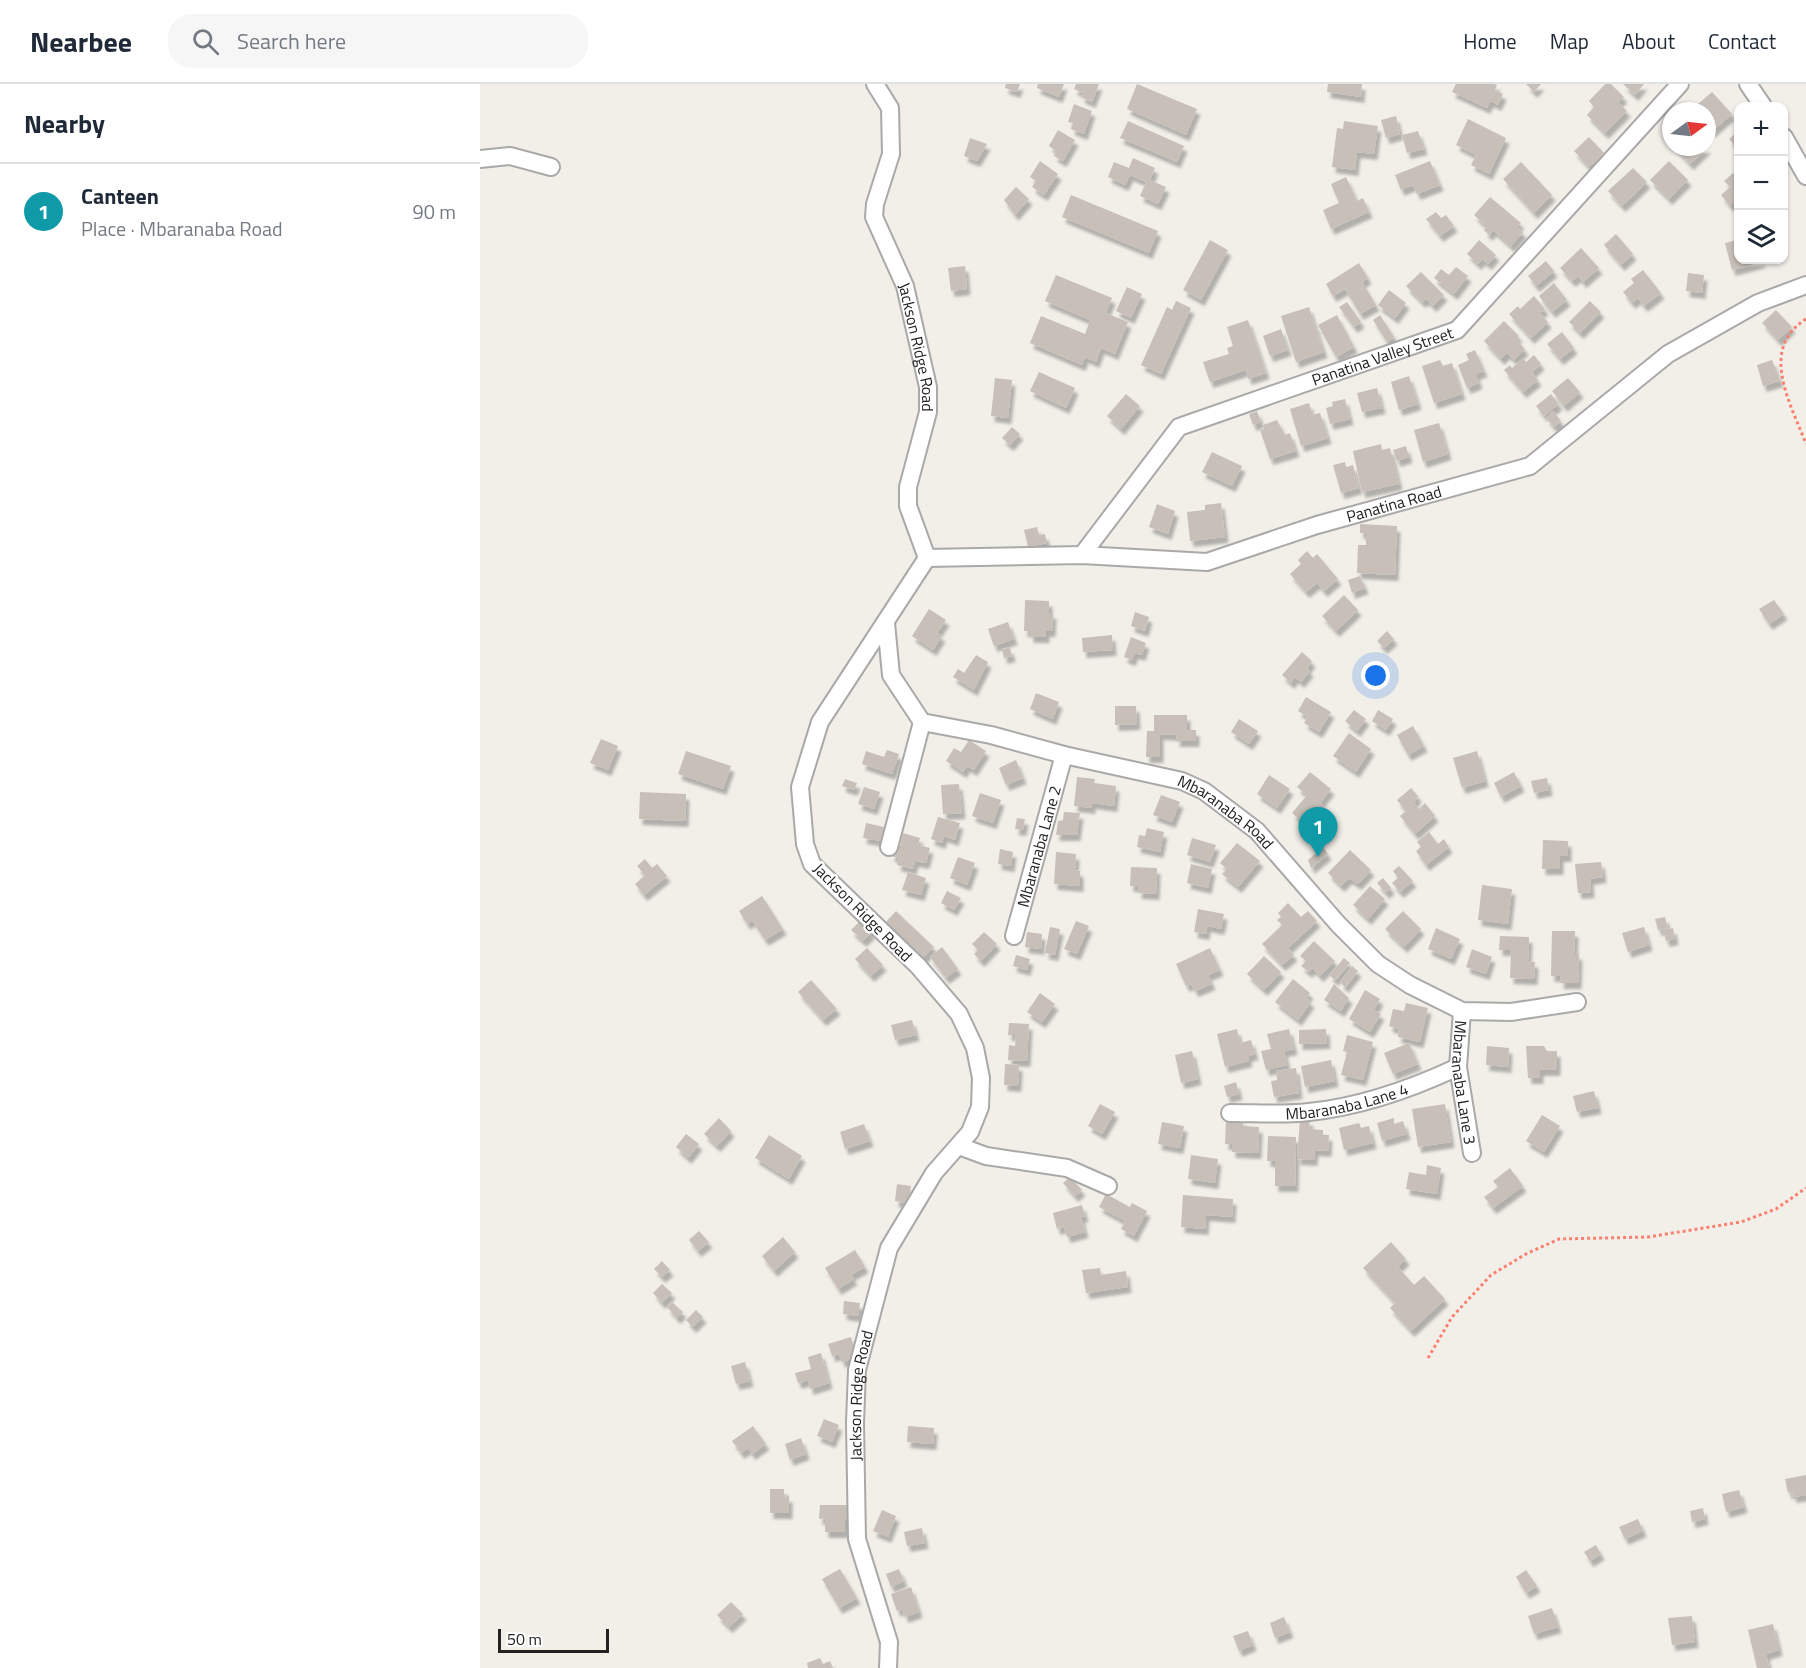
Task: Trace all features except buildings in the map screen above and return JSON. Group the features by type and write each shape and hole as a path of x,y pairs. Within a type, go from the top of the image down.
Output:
{"street":[{"name":"Jackson Ridge Road","path":"875,84 890,108 891,154 875,204 874,218 905,286 928,387 928,412 908,486 908,506 927,558 820,722 800,787 805,844 812,864 918,966 959,1014 975,1048 981,1078 980,1107 970,1132 934,1173 890,1248 857,1370 855,1423 858,1539 889,1642 888,1668"},
{"name":"Panatina Valley Street","path":"1082,555 1179,427 1457,330 1680,84"},
{"path":"1748,84 1760,102"},
{"path":"1788,144 1806,176"},
{"path":"480,159 510,156 551,167"},
{"name":"Panatina Road","path":"927,558 1082,555 1207,562 1317,525 1530,466 1668,354 1758,303 1806,285"},
{"path":"886,623 891,675 922,722 890,847"},
{"name":"Mbaranaba Road","path":"922,722 991,735 1064,755 1182,781 1204,791 1257,831 1338,924 1378,964 1410,985 1462,1011 1511,1012 1577,1002"},
{"name":"Mbaranaba Lane 2","path":"1014,936 1064,755"},
{"name":"Mbaranaba Lane 3","path":"1462,1011 1458,1067 1472,1153"},
{"name":"Mbaranaba Lane 4","path":"1230,1113 1308,1112 1348,1106 1437,1077 1458,1067"},
{"path":"959,1146 986,1156 1067,1168 1108,1186"}],"path":[{"path":"1806,319 1797,325 1784,341 1779,361 1784,388 1806,444"},
{"path":"1428,1358 1452,1317 1491,1275 1526,1254 1559,1239 1648,1237 1742,1222 1776,1209 1806,1188"}],"place":[{"name":"Canteen","path":"1318,857"}]}
